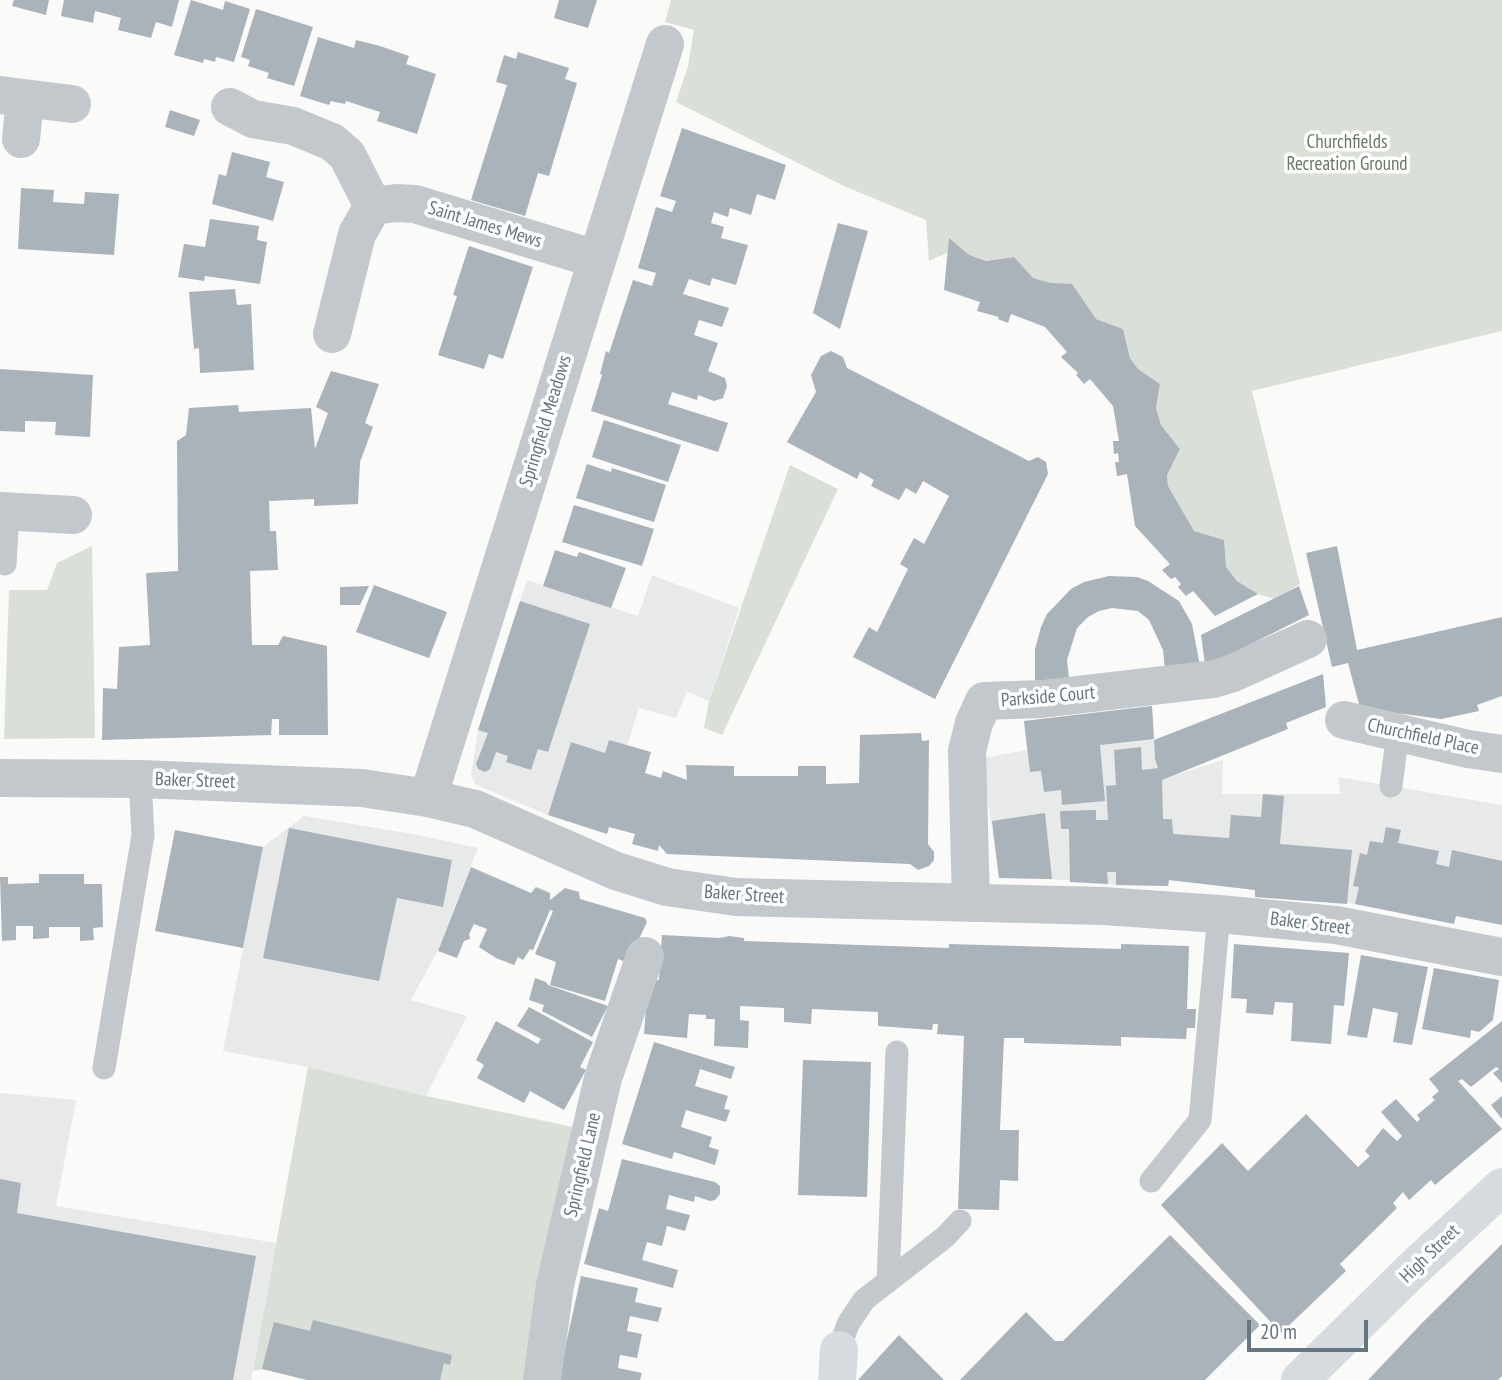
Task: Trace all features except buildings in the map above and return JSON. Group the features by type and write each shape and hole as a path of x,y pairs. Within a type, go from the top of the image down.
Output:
{"main road":[{"name":"High Street","path":"1300,1380 1502,1187"}],"street":[{"name":"Springfield Meadows","path":"428,798 665,44"},
{"path":"20,139 12,97 72,104"},
{"path":"230,107 253,119 292,126 331,142 347,155 373,206 357,234 332,334"},
{"name":"Saint James Mews","path":"373,206 415,204 596,259"},
{"path":"4,512 72,514"},
{"name":"Parkside Court","path":"971,902 967,751 974,723 984,701 1042,699 1214,679 1308,639"},
{"name":"Churchfield Place","path":"1344,720 1502,754"},
{"name":"Baker Street","path":"0,778 140,779 362,788 428,798 475,809 616,872 667,887 736,897 1103,906 1219,914 1336,925 1502,957"},
{"name":"Springfield Lane","path":"542,1380 555,1285 603,1078 645,956"}],"lane":[{"path":"4,512 5,564"},
{"path":"1391,786 1398,732"},
{"path":"104,1068 143,835 140,779"},
{"path":"1151,1181 1200,1120 1219,914"},
{"path":"888,1280 897,1052"},
{"path":"838,1365 848,1324 864,1300 945,1237 960,1221"}],"shaded area":[{"path":"652,575 739,608 709,701 687,692 676,718 639,708 627,746 609,740 605,753 571,742 548,815 476,785 471,775 478,730 527,580 638,616"},
{"path":"1152,706 1155,759 1162,779 1223,760 1222,794 1340,794 1338,777 1502,805 1502,925 1456,916 1355,904 1255,897 1255,890 1169,880 1168,886 1142,886 999,878 984,758 1027,750 1024,721"},
{"path":"304,816 478,848 438,950 411,1000 467,1016 426,1096 308,1067 223,1051 263,847"},
{"path":"0,1093 76,1100 56,1206 276,1243 251,1380 0,1380"}],"green space":[{"name":"Churchfields Recreation Ground","path":"671,0 1502,0 1502,331 1252,391 1300,584 1275,599 1258,594 1237,581 1226,567 1223,540 1194,531 1168,486 1167,475 1180,449 1161,425 1156,408 1160,384 1138,369 1130,358 1123,329 1096,319 1051,283 1033,278 1014,257 985,261 949,252 929,261 926,220 846,187 676,102 688,66 694,30 665,22"},
{"path":"790,465 838,489 722,735 704,728 709,701"},
{"path":"92,546 95,738 4,739 9,590 47,590 57,563"},
{"path":"308,1067 426,1096 578,1128 533,1380 307,1380 263,1369 253,1371"}]}
